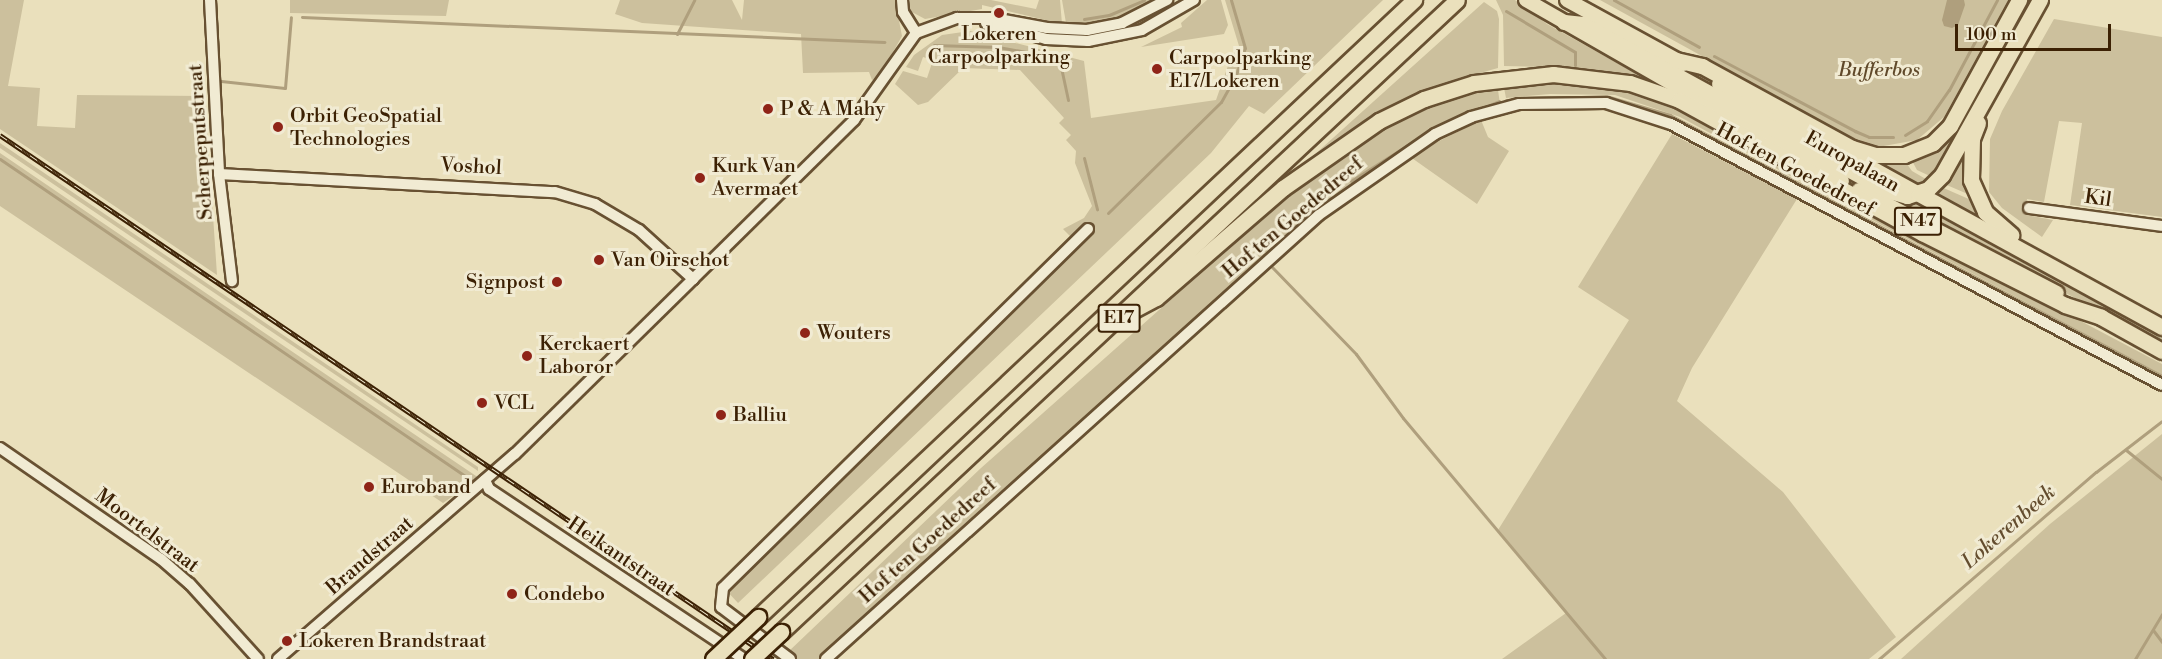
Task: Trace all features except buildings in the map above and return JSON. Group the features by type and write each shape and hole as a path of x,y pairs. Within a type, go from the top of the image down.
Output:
{"highway":[{"name":"E17","path":"713,659 1414,0"},
{"path":"1676,60 1702,66 1852,148 1875,155 1904,155 1933,143 1950,126 2019,0"},
{"path":"1564,22 1583,24 1886,190 1907,196 1919,194 1942,175 1987,99 2040,0"},
{"name":"E17","path":"752,659 1456,1"},
{"path":"1118,318 1156,298 1283,188 1372,124 1424,99 1474,82 1552,74 1630,83 1679,100 1931,237 2065,305 2101,317"},
{"path":"1987,99 1972,139 1971,180 1985,212 2027,253"},
{"name":"Europalaan","path":"1919,194 2162,327"},
{"name":"Europalaan","path":"2101,317 2162,351"}],"main road":[{"name":"Europalaan","path":"1526,0 1844,182 2101,317"},
{"name":"Europalaan","path":"1567,0 1919,194"}],"street":[{"name":"Scherpeputstraat","path":"210,0 219,174 232,281"},
{"path":"902,0 903,12 916,33 949,19 972,18 1087,30 1122,23 1167,0"},
{"path":"972,18 1046,39 1088,41 1142,30 1194,0"},
{"name":"Brandstraat","path":"278,659 485,480 693,279 854,120 916,33"},
{"name":"Hof ten Goededreef","path":"826,659 1319,214 1435,134 1471,117 1519,104 1606,104 1671,124 2162,384"},
{"name":"Voshol","path":"219,174 555,192 595,204 639,230 693,279"},
{"name":"Kil","path":"2030,208 2162,226"},
{"path":"790,659 721,607 723,588 1088,229"},
{"name":"Moortelstraat","path":"0,448 161,559 190,584 258,659"},
{"name":"Heikantstraat","path":"485,480 489,489 744,659"}],"green space":[{"path":"0,0 24,0 8,86 40,88 37,126 75,128 77,95 205,96 217,275 0,129"},
{"path":"290,0 449,0 446,16 290,13"},
{"path":"620,0 732,0 742,20 744,0 895,0 902,36 879,77 872,80 869,72 803,73 801,34 642,23 615,14"},
{"path":"907,0 991,0 1036,9 1039,0 1060,0 1062,24 982,5 982,9 925,19 910,11"},
{"path":"1062,0 1160,0 1110,22 1075,27 1066,23"},
{"path":"1207,0 1221,0 1228,25 1224,34 1141,47 1182,27 1181,23"},
{"path":"1225,0 1383,0 1264,114 1249,106 1211,153 738,603 725,589 1093,228 1090,225 1074,240 1063,229 1084,218 1092,206 1075,163 1076,151 1066,140 1071,135 1059,123 1064,118 1020,70 963,68 928,102 918,105 895,84 903,71 927,78 933,60 923,57 918,71 906,67 914,55 942,35 970,31 1084,61 1091,118 1216,100 1230,60 1239,46"},
{"path":"1496,0 1515,0 1547,24 1662,88 1576,68 1504,66 1503,15"},
{"name":"Bufferbos","path":"1600,0 2008,0 1944,117 1917,140 1878,147 1832,130 1833,128"},
{"path":"2025,0 2032,0 1934,178 1917,170 1911,159 1930,150"},
{"path":"1484,2 1497,11 1499,19 1498,68 1455,80 1368,120 1313,156"},
{"path":"2054,19 2162,37 2162,217 2070,205 2082,123 2059,121 2044,202 2027,199 2026,215 2053,220 2042,237 2002,208 1989,192 1990,139 2002,111"},
{"path":"1544,83 1624,90 1684,111 2162,364 2162,375 1680,117 1615,95 1550,94 1506,98 1504,88 1512,85"},
{"path":"1488,88 1498,90 1500,104 1428,133 1337,195 822,659 795,659 787,653 981,468 1284,199 1325,166 1391,124 1440,102"},
{"path":"1481,120 1488,137 1509,151 1477,204 1409,156"},
{"path":"1672,134 1797,199 1692,368 1677,401 1783,492 1896,637 1869,659 1502,659 1566,613 1498,530 1629,320 1578,287"},
{"path":"0,143 478,467 478,471 0,148"},
{"path":"1964,147 1963,166 1970,195 1942,183"},
{"path":"0,153 479,478 443,503 0,206"},
{"path":"1904,160 1912,171 1931,182 1921,187 1875,162"},
{"path":"1939,186 1971,200 1987,223 1933,193"},
{"path":"1888,199 1917,199 2162,334 2162,344"},
{"path":"2162,434 2162,659 1901,659 2050,524"}],"shaded area":[{"path":"1947,0 1964,0 1965,5 1958,25 1952,28 1944,26 1942,20"}],"waterway":[{"path":"677,34 694,0"},
{"path":"1084,19 1109,15 1144,0"},
{"path":"1108,213 1221,102 1236,75 1245,48 1231,0"},
{"path":"1614,0 1699,47"},
{"path":"1905,135 1927,121 1949,90 1997,0"},
{"path":"1506,11 1575,52 1575,65"},
{"path":"221,81 285,88 291,17"},
{"path":"302,17 884,42"},
{"path":"934,45 998,47 1059,58 1068,100"},
{"path":"1714,56 1855,131 1869,137 1893,137"},
{"path":"1506,100 1606,96 1670,115 2162,376"},
{"path":"1439,126 1499,101"},
{"path":"1351,181 1433,129"},
{"path":"1084,158 1097,209"},
{"path":"0,159 471,480"},
{"path":"1272,267 1356,354 1403,418 1605,659"},
{"name":"Lokerenbeek","path":"1879,659 2096,472 2162,421"},
{"path":"2126,450 2162,479"},
{"path":"2135,659 2162,614"},
{"path":"2153,630 2162,642"}],"railway":[{"path":"0,135 773,659"}],"place":[{"name":"Lokeren Carpoolparking","path":"999,13"},
{"name":"Carpoolparking E17/Lokeren","path":"1157,69"},
{"name":"P & A Mahy","path":"768,109"},
{"name":"Orbit GeoSpatial Technologies","path":"278,127"},
{"name":"Kurk Van Avermaet","path":"700,178"},
{"name":"Van Oirschot","path":"599,260"},
{"name":"Signpost","path":"557,282"},
{"name":"Wouters","path":"805,333"},
{"name":"Kerckaert Laboror","path":"527,356"},
{"name":"VCL","path":"482,403"},
{"name":"Balliu","path":"721,415"},
{"name":"Euroband","path":"369,487"},
{"name":"Condebo","path":"512,594"},
{"name":"Lokeren Brandstraat","path":"287,641"}]}
